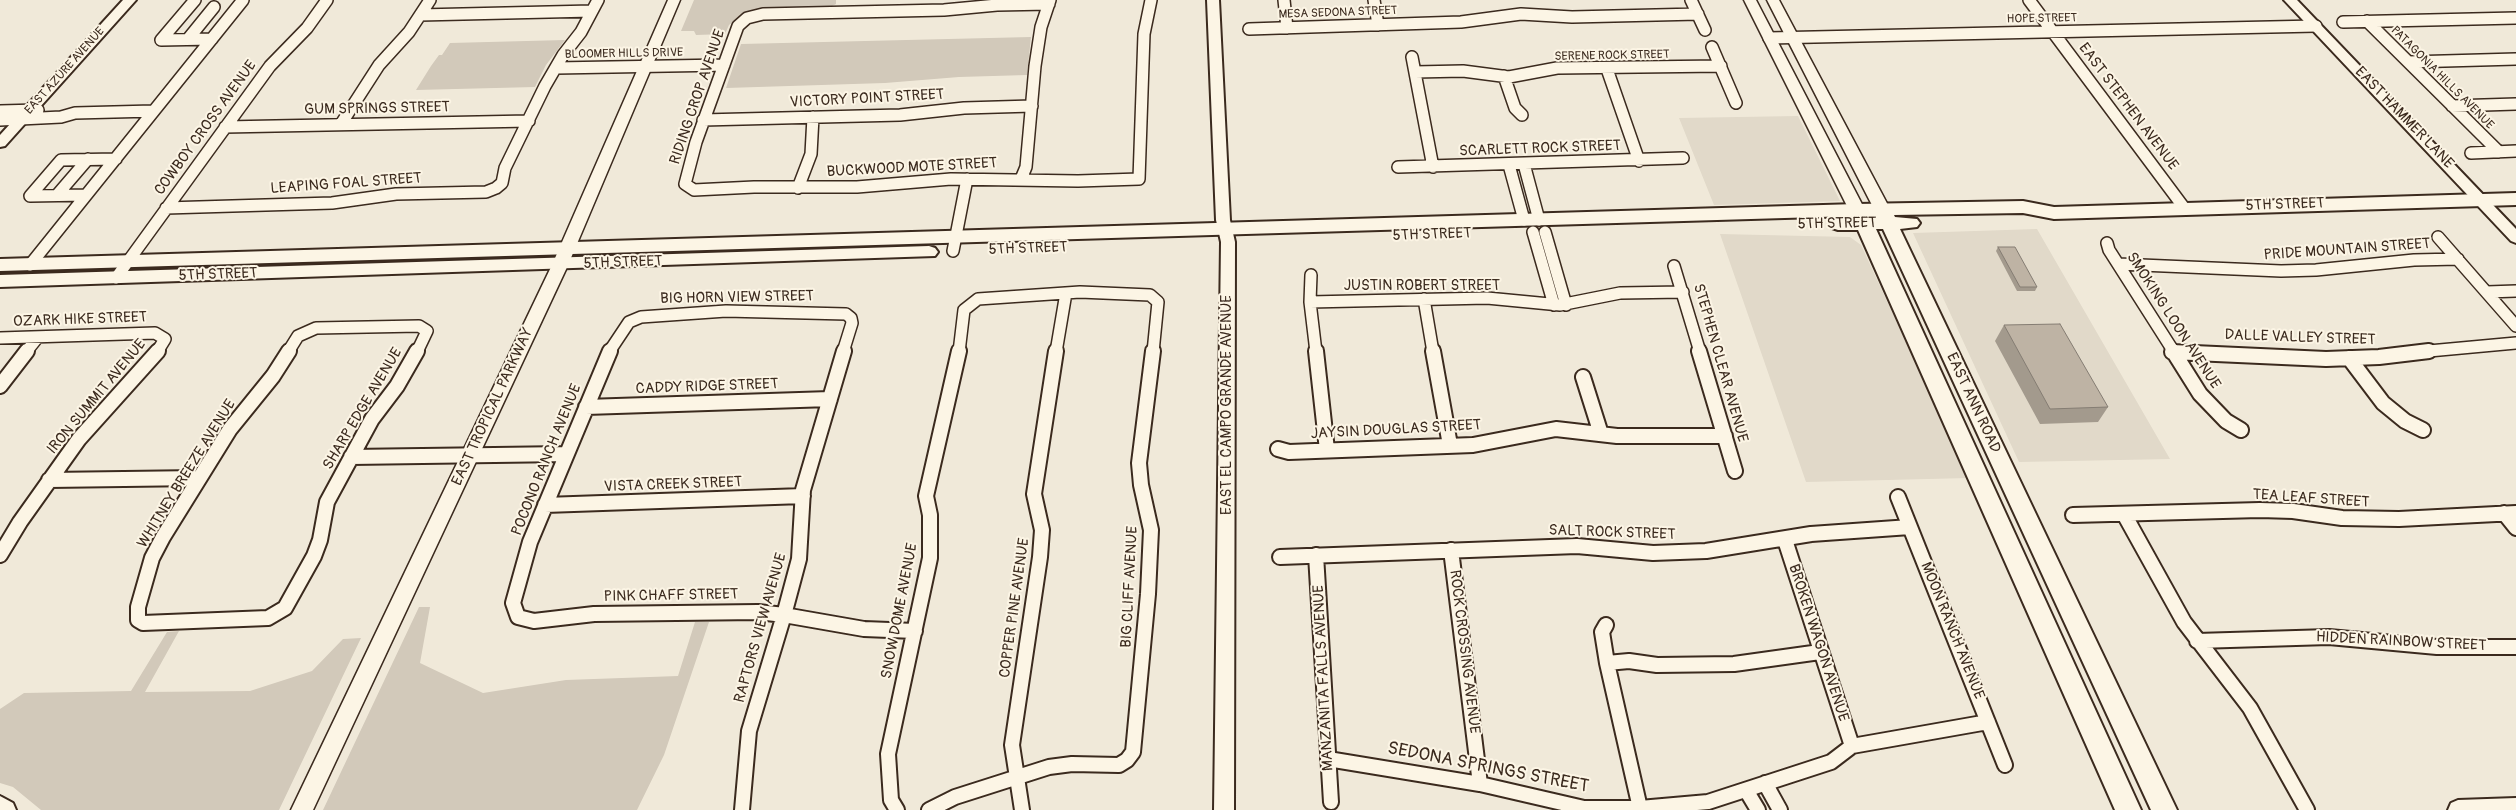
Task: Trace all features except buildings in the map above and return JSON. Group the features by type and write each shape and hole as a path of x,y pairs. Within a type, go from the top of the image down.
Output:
{"main road":[{"name":"EAST TROPICAL PARKWAY","path":"302,810 564,256 674,0"},
{"name":"EAST ANN ROAD","path":"1750,0 1861,217 2128,810"},
{"name":"EAST ANN ROAD","path":"1774,0 1886,216 2164,810"},
{"name":"5TH STREET","path":"0,265 564,256 1535,226 1744,225 1886,216 2034,220 2054,213 2516,198"},
{"name":"5TH STREET","path":"1226,236 1475,234 1602,217 1861,217"},
{"name":"5TH STREET","path":"0,281 116,278 564,256"},
{"path":"1971,462 1984,464 1991,470 2032,528"}],"street":[{"name":"EAST AZURE AVENUE","path":"0,143 130,0"},
{"path":"195,0 161,40 212,39"},
{"path":"30,265 243,0"},
{"name":"COWBOY CROSS AVENUE","path":"116,278 270,66 307,28 327,0"},
{"path":"341,124 379,65 409,32 430,0"},
{"path":"529,121 556,68 581,32 598,0"},
{"name":"BUCKWOOD MOTE STREET","path":"688,188 694,190 882,186 967,179 1078,181 1139,178 1144,34 1151,0"},
{"name":"EAST EL CAMPO GRANDE AVENUE","path":"1213,0 1226,236 1224,810"},
{"path":"1284,0 1287,28"},
{"path":"1374,0 1378,25"},
{"path":"1691,0 1705,30"},
{"name":"EAST STEPHEN AVENUE","path":"2028,0 2185,209"},
{"name":"EAST HAMMER LANE","path":"2290,0 2516,238"},
{"path":"845,2 844,12 944,10 1050,2 1041,27 1026,167 1021,180"},
{"path":"188,40 214,7"},
{"path":"420,15 592,11"},
{"name":"RIDING CROP AVENUE","path":"688,188 685,180 703,120 738,26 747,18 763,14 844,12"},
{"name":"MESA SEDONA STREET","path":"1248,29 1470,21 1521,14 1572,18 1698,14"},
{"path":"2343,22 2516,18"},
{"name":"PATAGONIA HILLS AVENUE","path":"2367,21 2499,152"},
{"name":"HOPE STREET","path":"1769,38 2316,26"},
{"path":"1712,47 1736,103"},
{"path":"1412,57 1434,167"},
{"path":"2409,62 2516,59"},
{"name":"BLOOMER HILLS DRIVE","path":"556,68 724,65"},
{"name":"SERENE ROCK STREET","path":"1415,72 1463,71 1504,76 1557,68 1607,69 1721,66"},
{"path":"1607,69 1640,161"},
{"path":"1504,76 1515,108 1522,115"},
{"path":"2452,106 2516,104"},
{"name":"VICTORY POINT STREET","path":"703,120 900,115 964,108 1032,106"},
{"path":"0,111 60,117 75,113 153,111"},
{"path":"0,120 26,115"},
{"path":"798,188 811,154 813,117"},
{"name":"GUM SPRINGS STREET","path":"225,127 529,121"},
{"name":"LEAPING FOAL STREET","path":"166,208 332,203 396,194 486,192 502,184 505,168 529,121"},
{"path":"2471,153 2516,152"},
{"name":"SCARLETT ROCK STREET","path":"1398,167 1640,161 1683,158"},
{"path":"57,195 88,159"},
{"path":"86,195 30,196 61,160 116,159"},
{"path":"1524,164 1535,226 1554,305"},
{"path":"1509,165 1566,305"},
{"path":"955,245 967,179"},
{"path":"2438,237 2516,326"},
{"name":"SMOKING LOON AVENUE","path":"2107,243 2172,352 2206,402 2226,421 2241,430"},
{"name":"PRIDE MOUNTAIN STREET","path":"2118,264 2281,271 2316,270 2406,260 2458,259"},
{"name":"STEPHEN CLEAR AVENUE","path":"1674,266 1735,471"},
{"path":"1311,275 1310,302 1327,450"},
{"path":"2486,292 2516,291"},
{"name":"JUSTIN ROBERT STREET","path":"1310,302 1487,298 1566,305 1620,293 1683,292"},
{"name":"BIG CLIFF AVENUE","path":"1016,778 1049,767 1072,764 1119,765 1127,760 1133,752 1148,594 1151,530 1141,485 1139,463 1158,302 1155,298 1144,293 1066,293"},
{"name":"SNOW DOME AVENUE","path":"897,810 891,800 888,754 930,558 930,515 926,496 928,481 959,352 964,310 978,300 1066,293"},
{"name":"COPPER PINE AVENUE","path":"1022,810 1012,745 1014,723 1030,636 1042,530 1034,494 1036,474 1066,293"},
{"path":"1424,299 1450,445"},
{"name":"BIG HORN VIEW STREET","path":"629,322 641,316 726,311 831,312 846,314"},
{"name":"RAPTORS VIEW AVENUE","path":"742,810 749,731 799,559 803,496 852,323 851,318 846,314"},
{"name":"POCONO RANCH AVENUE","path":"518,617 514,611 513,603 530,542 608,356 621,331 629,322"},
{"name":"SHARP EDGE AVENUE","path":"138,620 142,624 161,620 268,618 277,615 285,608 314,556 320,540 327,502 372,420 396,386 426,336 427,331 419,326 316,328 304,332"},
{"name":"WHITNEY BREEZE AVENUE","path":"138,620 138,607 152,558 230,429 273,376 298,336 304,332"},
{"name":"OZARK HIKE STREET","path":"0,338 155,333 161,336"},
{"name":"IRON SUMMIT AVENUE","path":"0,554 49,480 79,439 157,352 165,339 161,336"},
{"path":"0,386 38,337"},
{"name":"DALLE VALLEY STREET","path":"2172,352 2349,358 2400,356 2470,346 2516,344"},
{"path":"2349,358 2383,403 2405,421 2423,430"},
{"path":"1583,377 1601,434"},
{"name":"CADDY RIDGE STREET","path":"586,407 830,400"},
{"name":"JAYSIN DOUGLAS STREET","path":"1278,449 1289,452 1473,445 1556,429 1633,436 1725,436"},
{"path":"351,457 566,454"},
{"path":"49,480 200,478"},
{"name":"VISTA CREEK STREET","path":"545,505 803,496"},
{"name":"MOON RANCH AVENUE","path":"1898,497 2005,765"},
{"name":"TEA LEAF STREET","path":"2073,515 2293,511 2342,518 2399,519 2510,513"},
{"path":"2510,513 2516,528"},
{"path":"2124,514 2196,641 2250,708 2307,810"},
{"name":"SALT ROCK STREET","path":"1280,557 1316,554 1577,546 1653,553 1706,551 1785,540 1811,534 1910,527"},
{"name":"BROKEN WAGON AVENUE","path":"1785,540 1852,746"},
{"name":"ROCK CROSSING AVENUE","path":"1451,550 1480,784"},
{"name":"MANZANITA FALLS AVENUE","path":"1316,554 1331,802"},
{"name":"PINK CHAFF STREET","path":"518,617 534,621 594,614 721,612 784,615 864,628 915,631"},
{"path":"1606,625 1602,632 1607,663 1640,808"},
{"name":"HIDDEN RAINBOW STREET","path":"2196,641 2329,637 2437,647 2516,647"},
{"path":"1607,663 1629,661 1657,665 1734,664 1820,652"},
{"name":"SEDONA SPRINGS STREET","path":"1328,759 1480,784 1584,808 1640,808 1708,802 1832,762 1852,746 1988,722"},
{"path":"929,810 954,797 1016,778"},
{"path":"1765,784 1780,810"},
{"path":"1746,790 1758,810"},
{"path":"0,806 6,810"},
{"path":"2458,810 2516,808"}],"shaded area":[{"path":"694,0 836,0 836,4 828,8 755,11 741,15 729,25 725,34 696,35 694,31 681,31"},
{"path":"1031,37 1027,75 959,77 885,83 726,88 741,44"},
{"path":"565,40 546,65 535,87 416,90 431,66 450,43"},
{"path":"1798,116 1840,201 1714,205 1679,118"},
{"path":"2037,229 2170,459 2019,462 1913,233"},
{"path":"1720,234 1850,237 1861,245 1969,478 1806,482"},
{"path":"419,607 430,607 420,663 483,693 566,680 678,676 695,622 709,622 664,755 637,810 323,810"},
{"path":"179,631 145,692 250,691 312,671 343,639 361,638 279,810 41,810 13,787 0,783 0,709 24,693 131,691 167,632"}]}
